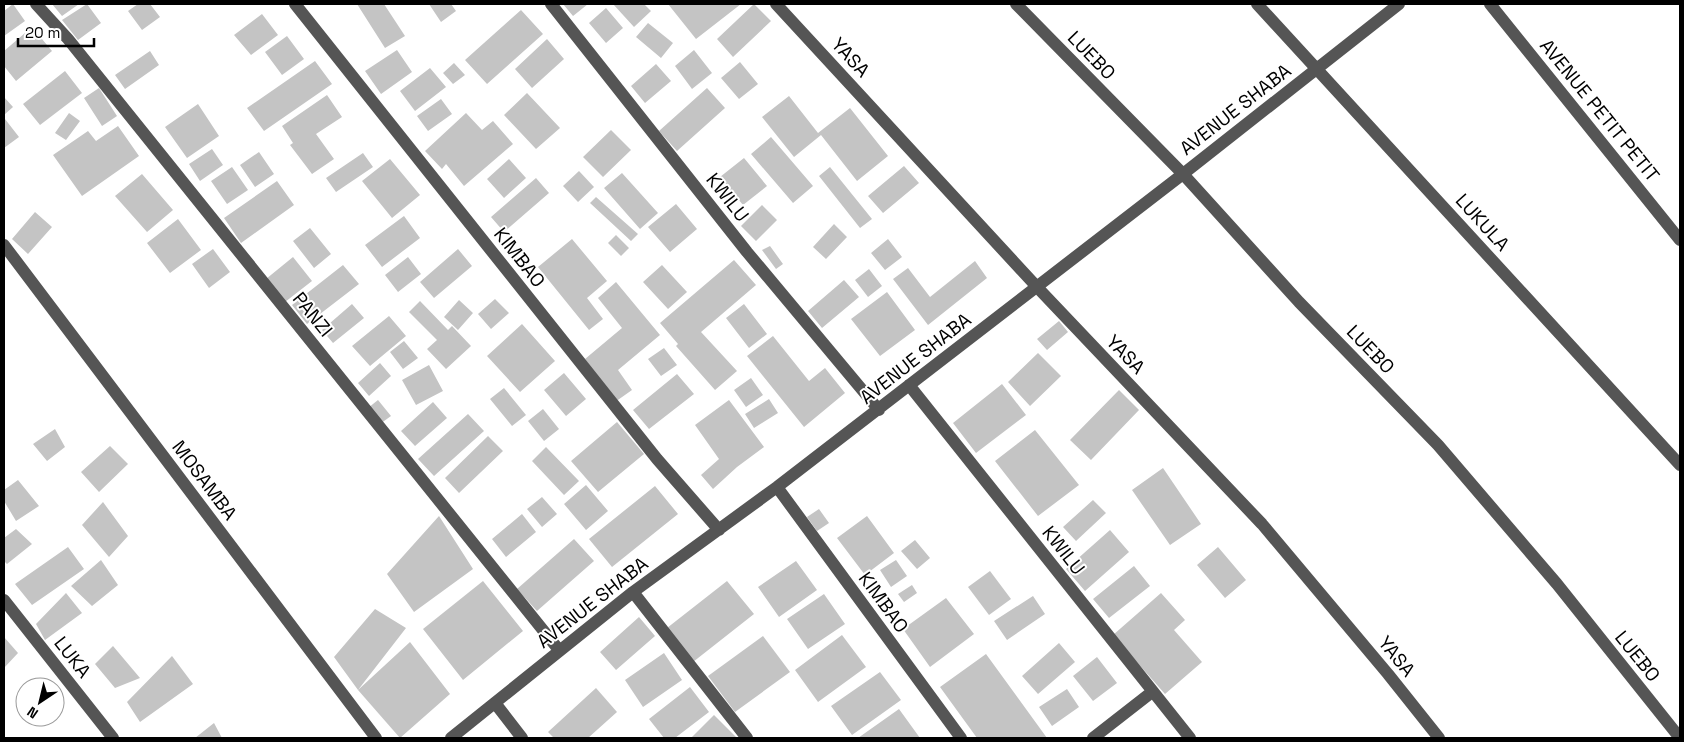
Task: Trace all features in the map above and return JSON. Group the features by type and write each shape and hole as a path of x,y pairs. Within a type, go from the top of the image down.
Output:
{"street":[{"name":"PANZI","path":"36,4 68,39 559,650"},
{"name":"KIMBAO","path":"295,4 656,459 718,530"},
{"name":"KWILU","path":"551,4 747,252 879,410"},
{"name":"YASA","path":"776,4 1037,287 1262,524 1439,738"},
{"name":"LUEBO","path":"1016,4 1183,174 1299,302 1438,445 1557,584 1680,738"},
{"name":"LUKULA","path":"1257,4 1680,465"},
{"name":"AVENUE SHABA","path":"451,738 633,592 777,488 879,410 1400,4"},
{"name":"AVENUE PETIT PETIT","path":"1490,4 1680,240"},
{"name":"MOSAMBA","path":"4,245 376,738"},
{"name":"KWILU","path":"909,385 1190,738"},
{"name":"KIMBAO","path":"777,488 961,738"},
{"path":"633,592 747,738"},
{"name":"LUKA","path":"4,600 114,738"},
{"path":"1093,738 1152,692"},
{"path":"494,703 522,738"}],"building":[{"path":"13,4 25,21 4,36 4,11"},
{"path":"52,4 79,4 62,16"},
{"path":"87,4 101,23 78,40 62,20"},
{"path":"138,4 150,4 160,17 142,30 128,11"},
{"path":"357,4 384,4 405,36 385,48"},
{"path":"429,4 451,4 456,11 441,22"},
{"path":"563,4 588,4 573,16"},
{"path":"613,4 644,4 651,11 634,27"},
{"path":"668,4 741,4 696,39"},
{"path":"754,4 771,21 733,57 717,39"},
{"path":"606,8 623,28 606,43 589,23"},
{"path":"521,10 543,34 487,84 465,60"},
{"path":"262,14 278,35 251,55 234,35"},
{"path":"648,23 673,43 661,58 636,37"},
{"path":"32,27 52,51 16,81 4,66 4,51"},
{"path":"287,36 304,59 282,75 265,52"},
{"path":"547,39 564,59 532,88 515,69"},
{"path":"397,50 412,72 381,94 365,71"},
{"path":"694,50 712,73 692,89 675,66"},
{"path":"150,51 159,65 125,89 115,75"},
{"path":"315,61 332,84 264,131 247,108"},
{"path":"740,62 758,84 739,99 721,78"},
{"path":"454,63 465,75 453,84 443,73"},
{"path":"656,64 671,81 645,103 631,86"},
{"path":"430,68 446,87 415,111 400,91"},
{"path":"65,71 82,93 40,125 23,104"},
{"path":"99,88 117,116 102,126 84,98"},
{"path":"707,88 725,108 677,151 659,131"},
{"path":"527,93 560,128 536,149 504,115"},
{"path":"327,95 342,117 316,134 334,159 312,174 290,145 293,143 282,126"},
{"path":"789,96 818,133 850,108 888,156 857,181 821,135 794,157 762,117"},
{"path":"4,97 13,107 4,115"},
{"path":"441,99 452,114 428,131 417,116"},
{"path":"198,104 219,136 187,158 165,127"},
{"path":"69,113 80,121 66,140 55,133"},
{"path":"466,113 482,130 493,121 513,144 464,186 446,164 442,169 425,151"},
{"path":"4,120 19,137 4,148"},
{"path":"118,126 139,156 82,196 53,155 88,131 96,141"},
{"path":"611,130 631,150 603,177 583,157"},
{"path":"771,137 813,186 793,203 751,154"},
{"path":"212,149 223,165 200,181 189,164"},
{"path":"259,152 274,174 255,187 240,165"},
{"path":"363,153 373,167 336,192 326,178"},
{"path":"744,158 767,186 743,205 720,177"},
{"path":"390,159 420,195 392,218 362,181"},
{"path":"509,159 526,178 504,198 487,179"},
{"path":"904,166 919,183 883,213 868,196"},
{"path":"232,167 248,190 227,204 211,181"},
{"path":"830,167 872,219 860,228 819,176"},
{"path":"579,171 594,187 578,202 563,186"},
{"path":"622,173 658,213 640,229 604,188"},
{"path":"142,174 173,210 147,232 115,196"},
{"path":"536,178 549,193 504,232 491,217"},
{"path":"277,181 294,205 241,243 224,218"},
{"path":"596,197 638,234 631,241 590,203"},
{"path":"676,204 697,229 670,252 648,227"},
{"path":"762,205 777,220 756,241 741,226"},
{"path":"35,212 52,227 28,254 12,239"},
{"path":"404,216 420,238 382,267 365,245"},
{"path":"178,219 201,250 170,273 147,243"},
{"path":"834,224 847,237 826,259 813,247"},
{"path":"310,228 331,254 314,268 293,241"},
{"path":"616,235 629,248 621,256 608,243"},
{"path":"572,239 607,281 587,298 603,319 589,330 538,267"},
{"path":"888,239 902,257 885,270 871,253"},
{"path":"770,246 783,264 776,269 762,250"},
{"path":"213,249 230,272 209,288 192,264"},
{"path":"458,249 472,266 434,298 420,282"},
{"path":"293,257 312,281 285,302 266,279"},
{"path":"408,257 421,274 398,292 385,275"},
{"path":"734,260 756,285 701,332 737,371 715,390 676,346 678,344 660,323"},
{"path":"975,261 987,278 928,325 893,279 908,268 930,297"},
{"path":"343,265 359,284 307,324 292,305"},
{"path":"662,265 687,292 668,309 643,282"},
{"path":"869,269 882,286 868,297 855,280"},
{"path":"844,280 859,297 822,328 808,311"},
{"path":"616,282 660,335 618,370 632,390 615,402 585,359 622,328 598,298"},
{"path":"887,292 915,330 880,356 851,319"},
{"path":"495,299 509,313 491,329 478,314"},
{"path":"459,300 473,313 458,330 444,317"},
{"path":"420,301 448,330 452,326 471,346 446,369 427,349 437,340 409,312"},
{"path":"352,304 364,318 333,343 322,330"},
{"path":"744,304 767,334 749,348 726,318"},
{"path":"389,316 406,336 370,366 352,346"},
{"path":"1059,321 1068,332 1047,350 1037,339"},
{"path":"522,324 555,361 520,392 487,356"},
{"path":"773,336 809,381 825,368 845,393 804,427 747,356"},
{"path":"404,341 418,358 403,369 390,352"},
{"path":"664,348 677,365 661,376 648,359"},
{"path":"1038,353 1061,376 1030,406 1008,382"},
{"path":"380,363 391,376 369,396 358,383"},
{"path":"429,365 443,391 416,405 402,380"},
{"path":"564,373 586,399 566,416 544,390"},
{"path":"677,374 694,394 649,429 633,410"},
{"path":"751,378 763,395 746,407 734,390"},
{"path":"1002,384 1026,415 976,453 953,423"},
{"path":"504,388 526,415 512,426 490,399"},
{"path":"1119,390 1139,410 1091,460 1070,440"},
{"path":"769,399 778,413 754,428 745,414"},
{"path":"378,400 391,416 380,424 368,408"},
{"path":"729,400 764,447 737,467 713,489 701,475 719,459 695,425"},
{"path":"433,402 447,418 415,446 401,431"},
{"path":"543,409 559,429 544,441 528,421"},
{"path":"468,414 484,431 434,476 418,459"},
{"path":"617,422 644,454 598,492 571,461"},
{"path":"55,429 65,447 47,461 33,444"},
{"path":"1035,430 1079,485 1038,516 995,461"},
{"path":"488,436 503,451 459,493 445,478"},
{"path":"110,446 128,464 99,492 81,472"},
{"path":"546,447 579,481 564,495 532,461"},
{"path":"1163,468 1201,524 1170,545 1132,490"},
{"path":"18,480 39,506 16,521 4,501 4,490"},
{"path":"586,485 608,511 586,530 564,504"},
{"path":"655,486 678,514 612,567 589,539"},
{"path":"542,497 557,514 542,527 527,509"},
{"path":"1093,500 1106,513 1076,541 1063,527"},
{"path":"103,502 128,536 109,557 82,525"},
{"path":"819,509 829,523 817,531 807,517"},
{"path":"522,514 536,532 506,557 492,539"},
{"path":"439,516 473,569 414,612 387,574"},
{"path":"867,516 894,553 865,575 837,538"},
{"path":"16,529 32,544 7,564 4,561 4,538"},
{"path":"1110,530 1129,552 1085,591 1066,569"},
{"path":"574,539 594,561 537,611 517,589"},
{"path":"915,540 930,558 917,569 901,551"},
{"path":"68,547 84,569 32,605 15,584"},
{"path":"1218,547 1246,580 1225,598 1197,565"},
{"path":"101,560 118,585 92,606 71,586"},
{"path":"896,560 907,576 891,587 880,570"},
{"path":"796,561 817,590 779,617 758,587"},
{"path":"1134,566 1150,586 1109,618 1093,599"},
{"path":"990,571 1011,599 989,615 968,587"},
{"path":"483,581 523,631 463,680 423,629"},
{"path":"727,581 754,614 693,662 667,628"},
{"path":"912,585 917,593 904,602 898,594"},
{"path":"66,593 82,613 45,640 36,624"},
{"path":"1161,593 1185,620 1174,630 1202,662 1165,694 1113,635"},
{"path":"824,594 845,624 808,649 787,619"},
{"path":"1033,596 1045,614 1007,640 994,621"},
{"path":"946,598 974,634 930,667 903,629"},
{"path":"375,609 406,628 358,690 334,657"},
{"path":"639,617 655,636 616,670 600,652"},
{"path":"842,635 866,667 818,702 795,670"},
{"path":"763,636 790,672 735,712 708,676"},
{"path":"4,637 18,653 4,668"},
{"path":"410,642 450,694 400,738 358,690"},
{"path":"1059,643 1075,662 1038,694 1022,676"},
{"path":"113,646 140,678 115,688 95,664"},
{"path":"664,653 682,680 643,707 625,680"},
{"path":"986,654 1047,738 977,738 940,687"},
{"path":"172,656 193,684 140,722 127,702"},
{"path":"1097,657 1117,683 1093,701 1073,676"},
{"path":"880,672 901,700 852,735 831,706"},
{"path":"690,687 709,712 675,738 664,738 649,719"},
{"path":"596,688 617,712 588,738 554,738 548,732"},
{"path":"1067,689 1079,707 1052,726 1039,707"},
{"path":"899,709 920,738 858,738"},
{"path":"714,715 737,738 691,738"},
{"path":"214,723 222,738 195,738"}]}
